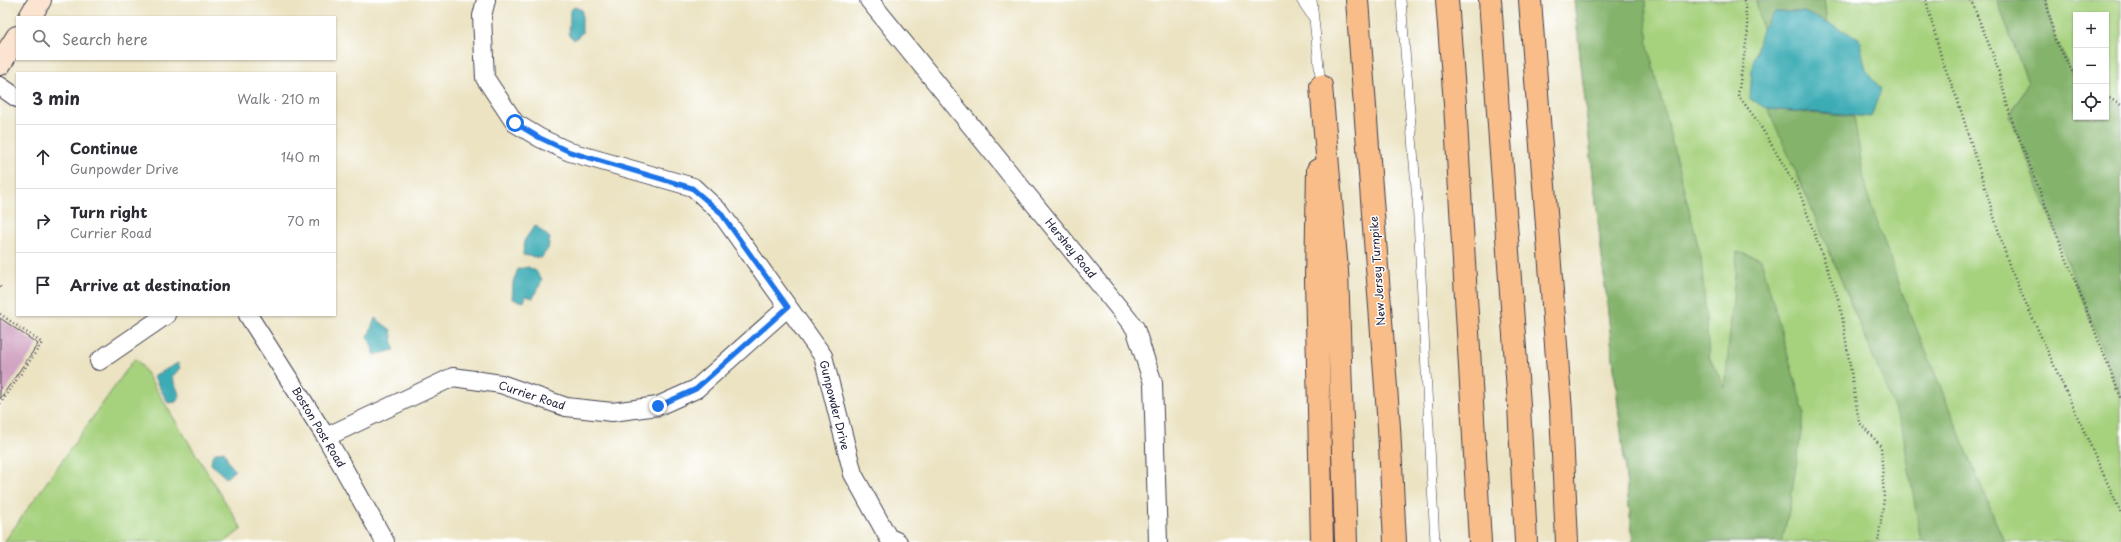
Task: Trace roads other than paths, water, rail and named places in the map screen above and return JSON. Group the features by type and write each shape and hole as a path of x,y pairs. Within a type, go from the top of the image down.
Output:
{"highway":[{"name":"New Jersey Turnpike","path":"1357,0 1388,411 1395,542"},
{"path":"1447,0 1455,104 1480,542"},
{"path":"1490,0 1519,405 1526,542"},
{"path":"1530,0 1561,411 1567,542"},
{"path":"1321,86 1316,192 1316,279 1322,542"},
{"path":"1321,86 1337,270 1346,542"}],"street":[{"path":"31,16 40,0"},
{"name":"Gunpowder Drive","path":"486,0 482,16 485,78 515,123 540,138 570,152 692,188 720,212 823,356 853,474 888,537 898,542"},
{"name":"Hershey Road","path":"869,0 1135,328 1153,384 1158,542"},
{"path":"0,64 16,39"},
{"path":"0,86 16,97"},
{"name":"Currier Road","path":"326,437 453,377 501,384 566,407 612,412 658,406 696,389 788,307"},
{"path":"99,360 165,316"},
{"name":"Boston Post Road","path":"249,316 326,437 385,542"}],"lane":[{"path":"1301,0 1315,20"},
{"path":"1312,0 1321,86"},
{"path":"1401,0 1418,215 1435,542"}],"water":[{"path":"575,7 582,10 582,33 574,40 569,35 570,10"},
{"path":"1775,12 1804,12 1859,38 1866,70 1881,89 1871,117 1768,109 1750,99 1752,67 1762,29"},
{"path":"535,225 550,238 548,249 541,258 523,255 524,241"},
{"path":"528,267 536,271 542,281 533,298 526,296 524,302 512,299 513,282 518,269"},
{"path":"375,318 391,330 394,350 375,355 368,337"},
{"path":"178,363 180,368 172,377 180,396 176,402 168,403 153,376"},
{"path":"224,451 229,463 235,470 226,478 211,464 212,456 217,452"}]}
